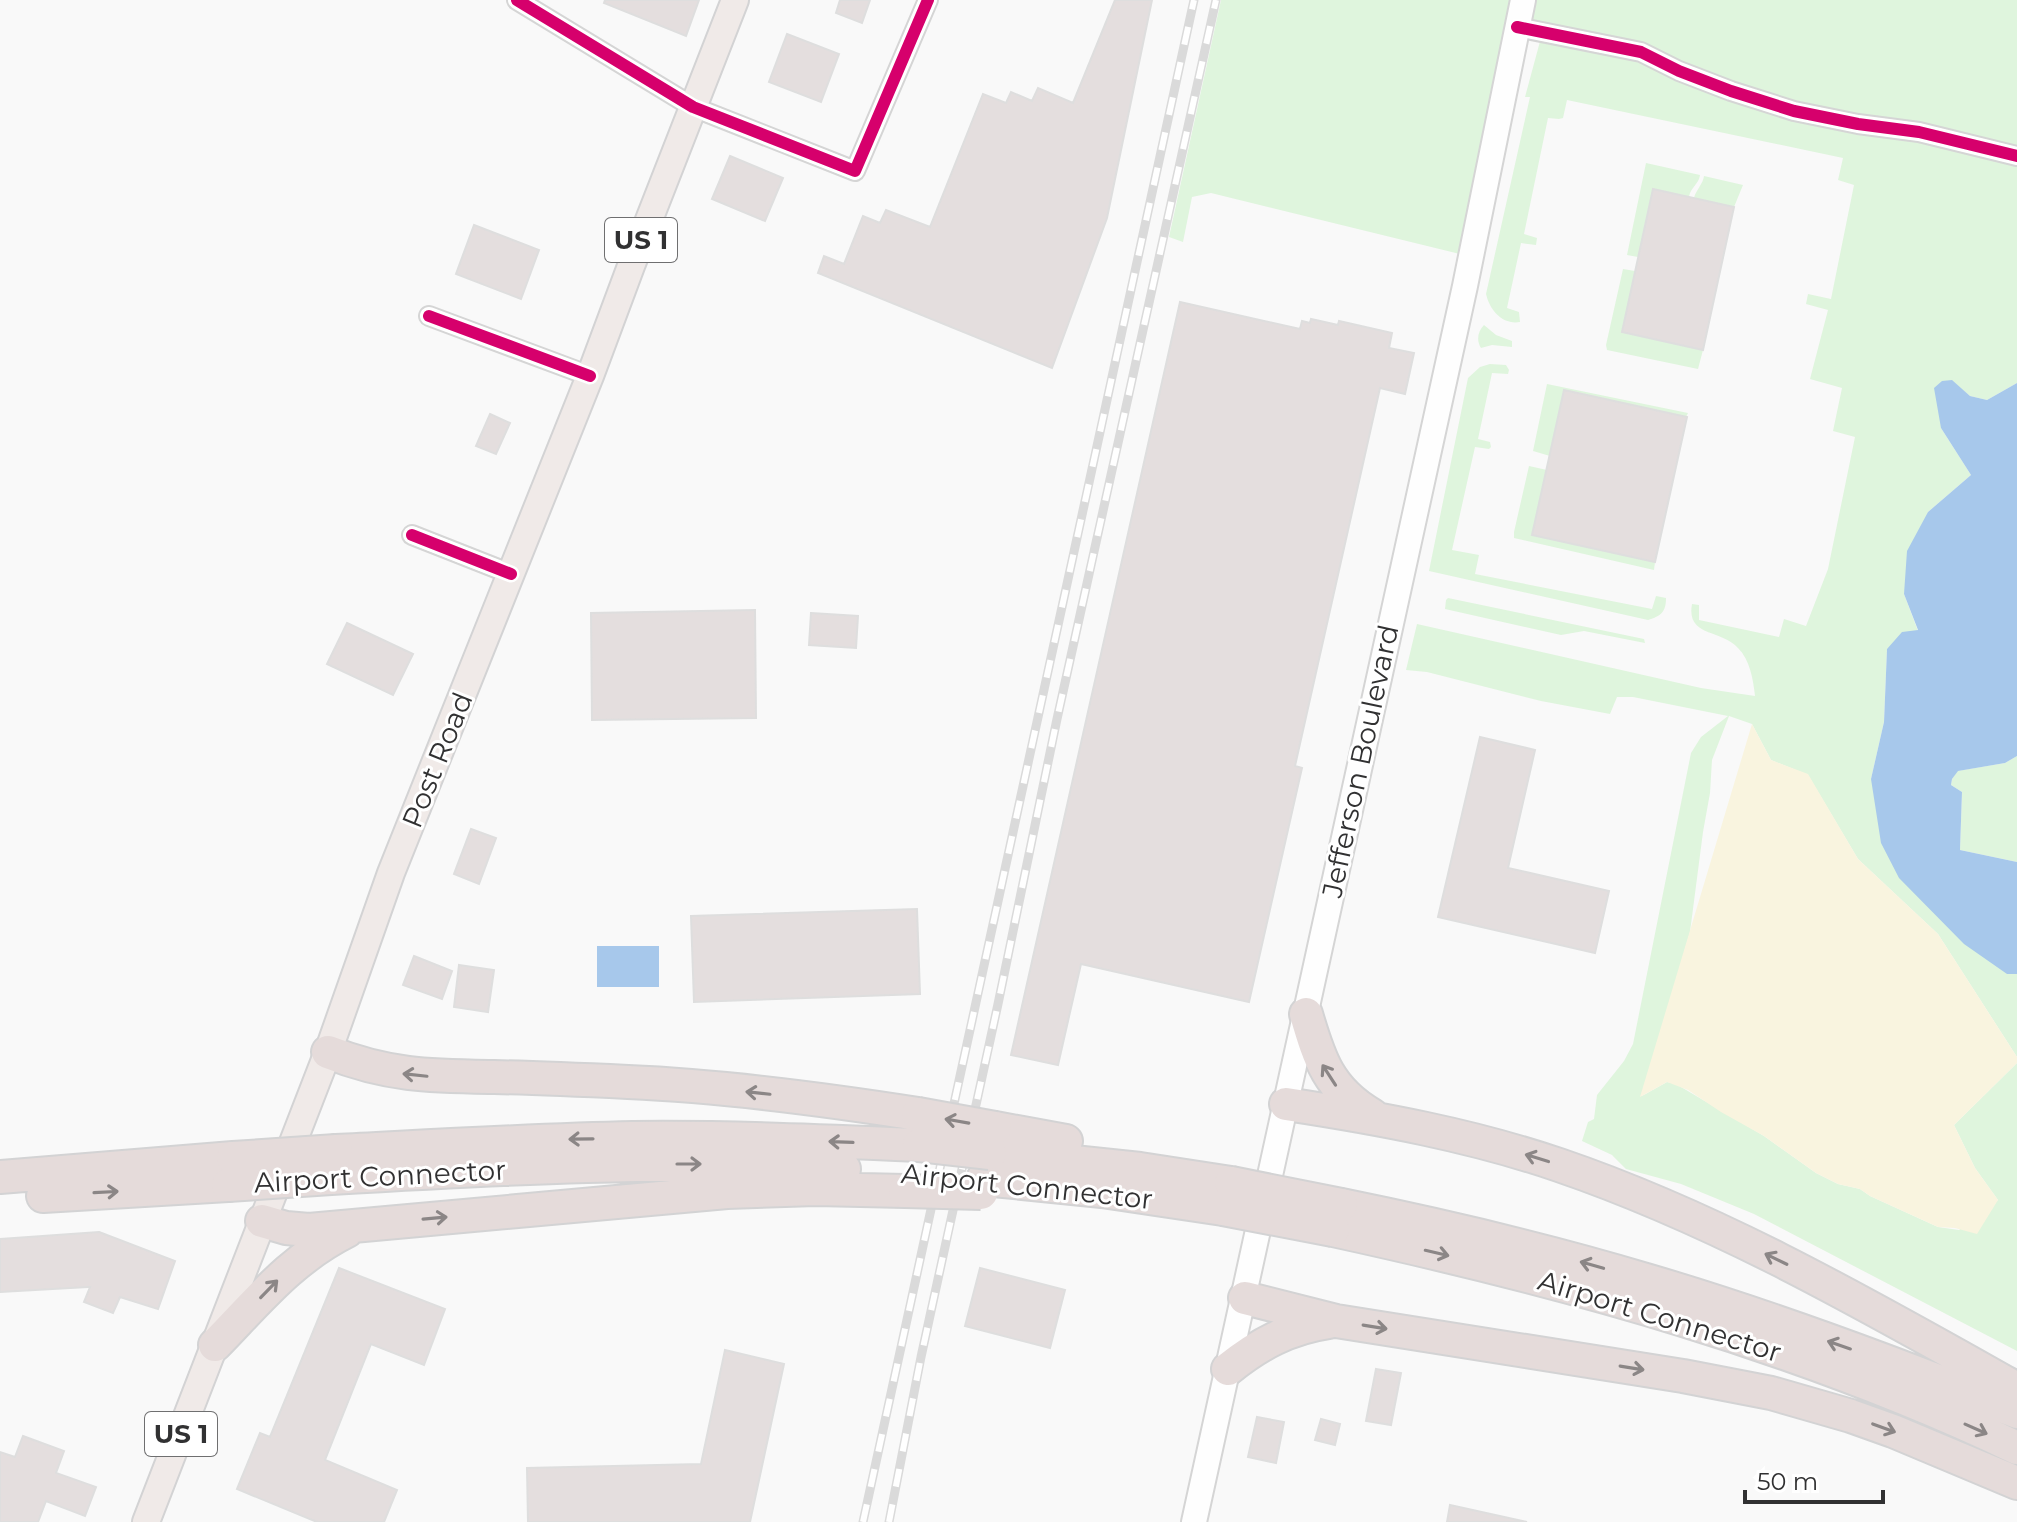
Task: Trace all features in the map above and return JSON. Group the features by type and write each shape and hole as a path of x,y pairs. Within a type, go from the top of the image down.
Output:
{"highway":[{"path":"1306,1014 1319,1058 1329,1077 1353,1103 1378,1119"},
{"path":"328,1052 374,1068 412,1075 608,1081 787,1096 913,1156 988,1163 1095,1146 1222,1191"},
{"path":"1286,1104 1378,1119 1506,1148 1651,1199 1843,1292 2017,1389"},
{"path":"262,1221 297,1230 683,1195 816,1189 913,1156"},
{"name":"Airport Connector","path":"0,1198 231,1171 334,1165 494,1169 639,1164 760,1165 913,1156 988,1163 1102,1191 1222,1191 1337,1217 1525,1246 1663,1285 1858,1351 2017,1412"},
{"path":"0,1161 76,1158 165,1162"},
{"name":"Airport Connector","path":"0,1177 165,1162 231,1171"},
{"name":"Airport Connector","path":"1337,1217 1743,1340 1873,1387 2017,1448"},
{"path":"215,1345 293,1265 312,1250 357,1226"},
{"path":"1245,1298 1336,1321 1771,1393 1893,1431 2017,1483"},
{"path":"1228,1369 1257,1347 1282,1334 1336,1321"}],"main road":[{"name":"Post Road","path":"146,1522 328,1052 391,873 590,376 735,0"},
{"name":"Jefferson Boulevard","path":"1194,1522 1465,286 1523,0"}],"street":[{"path":"517,0 693,107 855,171 928,0"},
{"path":"1517,27 1641,52 1679,71 1794,111 1919,132 2017,156"},
{"path":"429,316 590,376"},
{"path":"412,535 511,574"}],"green space":[{"path":"1221,0 2017,0 2017,383 1987,400 1970,396 1951,380 1941,428 1971,475 1928,512 1904,594 1918,631 1887,649 1884,722 1871,779 2007,974 2017,974 2017,1057 1938,934 1858,859 1808,775 1771,760 1752,724 1729,716 1712,760 1690,932 1642,1096 1667,1082 1676,1084 1764,1136 1816,1173 1838,1184 1860,1189 1938,1227 1959,1230 1998,1200 1975,1168 1954,1125 2017,1063 2017,1351 1754,1214 1681,1184 1626,1169 1612,1155 1582,1141 1588,1122 1594,1119 1597,1095 1624,1061 1633,1044 1691,753 1701,737 1728,716 1633,697 1617,697 1610,714 1541,701 1427,672 1406,670 1417,624 1701,688 1755,696 1750,670 1742,653 1731,642 1699,627 1694,622 1692,604 1699,605 1699,620 1779,637 1784,619 1806,626 1828,569 1855,437 1833,431 1842,388 1810,379 1828,310 1806,304 1808,294 1831,299 1854,185 1838,180 1843,158 1567,100 1563,118 1548,118 1524,234 1537,238 1536,245 1521,243 1507,308 1519,312 1520,322 1503,319 1494,311 1486,294 1530,97 1525,97 1542,34 1518,26 1468,256 1211,193 1192,197 1183,242 1169,237"},
{"path":"1646,163 1700,175 1689,197 1653,189 1638,257 1627,255"},
{"path":"1704,176 1743,185 1734,207 1694,198"},
{"path":"1623,269 1635,271 1622,332 1703,350 1698,369 1607,350"},
{"path":"1484,325 1496,335 1512,341 1512,347 1492,345 1481,348 1478,336"},
{"path":"1506,365 1509,370 1508,374 1492,373 1478,439 1490,442 1491,447 1475,447 1452,550 1479,555 1475,574 1652,609 1656,596 1666,598 1664,610 1659,615 1648,620 1429,571 1468,378 1480,367"},
{"path":"1547,384 1688,413 1686,417 1550,456 1533,451"},
{"path":"1529,466 1547,470 1655,562 1654,570 1514,538"},
{"path":"1448,598 1644,639 1645,643 1584,631 1561,635 1445,609"},
{"path":"2017,756 2017,862 1960,850 1962,792 1951,785 1952,779 1957,771 2005,763"}],"sand":[{"path":"1752,724 1771,760 1808,774 1858,859 1938,934 2017,1057 2017,1063 1954,1125 1975,1168 1998,1200 1977,1234 1938,1227 1860,1189 1838,1184 1688,1090 1667,1082 1640,1097"}],"water":[{"path":"1952,380 1970,396 1987,400 2017,383 2017,756 2005,763 1958,771 1951,785 1962,792 1960,850 2017,862 2017,974 2007,974 1964,944 1899,878 1881,843 1871,779 1884,722 1887,649 1902,632 1918,630 1904,594 1907,551 1928,512 1971,475 1941,428 1934,388 1942,381"},
{"path":"597,946 659,946 659,987 597,987"}],"building":[{"path":"605,0 699,0 686,36 604,3"},
{"path":"840,0 870,0 862,23 836,13"},
{"path":"1115,0 1152,0 1107,218 1052,368 818,273 824,256 844,264 863,216 880,223 886,210 930,227 983,94 1006,103 1011,92 1032,101 1038,88 1073,103"},
{"path":"787,34 839,54 821,102 769,82"},
{"path":"730,156 783,178 765,221 712,199"},
{"path":"1653,189 1734,207 1703,350 1622,332"},
{"path":"474,225 539,250 521,299 456,274"},
{"path":"1180,302 1300,329 1302,321 1310,323 1311,319 1338,325 1339,321 1392,333 1389,348 1414,353 1405,394 1380,388 1295,766 1302,768 1249,1002 1081,964 1058,1065 1011,1055"},
{"path":"1564,390 1687,417 1655,562 1532,535"},
{"path":"490,414 510,423 496,454 476,446"},
{"path":"755,610 756,718 592,720 591,613"},
{"path":"811,613 858,616 856,648 809,645"},
{"path":"347,623 413,654 393,695 327,664"},
{"path":"1480,737 1535,750 1508,868 1609,891 1595,953 1438,917"},
{"path":"471,829 496,838 479,884 454,874"},
{"path":"917,909 920,994 694,1002 691,916"},
{"path":"414,956 452,971 442,999 403,985"},
{"path":"459,965 494,970 488,1012 454,1007"},
{"path":"99,1232 175,1261 158,1309 120,1297 113,1313 84,1302 90,1287 0,1292 0,1239"},
{"path":"339,1268 445,1309 424,1365 371,1344 325,1460 397,1490 384,1522 317,1522 237,1489 260,1433 270,1437"},
{"path":"980,1268 1065,1290 1050,1348 965,1326"},
{"path":"725,1350 784,1364 750,1522 528,1522 527,1468 701,1464"},
{"path":"1376,1369 1401,1373 1391,1425 1366,1421"},
{"path":"1257,1417 1284,1422 1276,1463 1248,1457"},
{"path":"1321,1419 1340,1424 1335,1445 1315,1440"},
{"path":"23,1436 64,1451 56,1473 96,1487 85,1516 46,1501 38,1522 0,1522 0,1452 15,1457"},
{"path":"1450,1505 1527,1522 1447,1522"}],"railway":[{"path":"863,1522 1194,0"},
{"path":"889,1522 921,1357 1057,719 1216,0"}],"cycle path":[{"path":"517,0 693,107 855,171 928,0"},
{"path":"1517,27 1641,52 1679,71 1794,111 1919,132 2017,156"},
{"path":"429,316 590,376"},
{"path":"412,535 511,574"}]}
